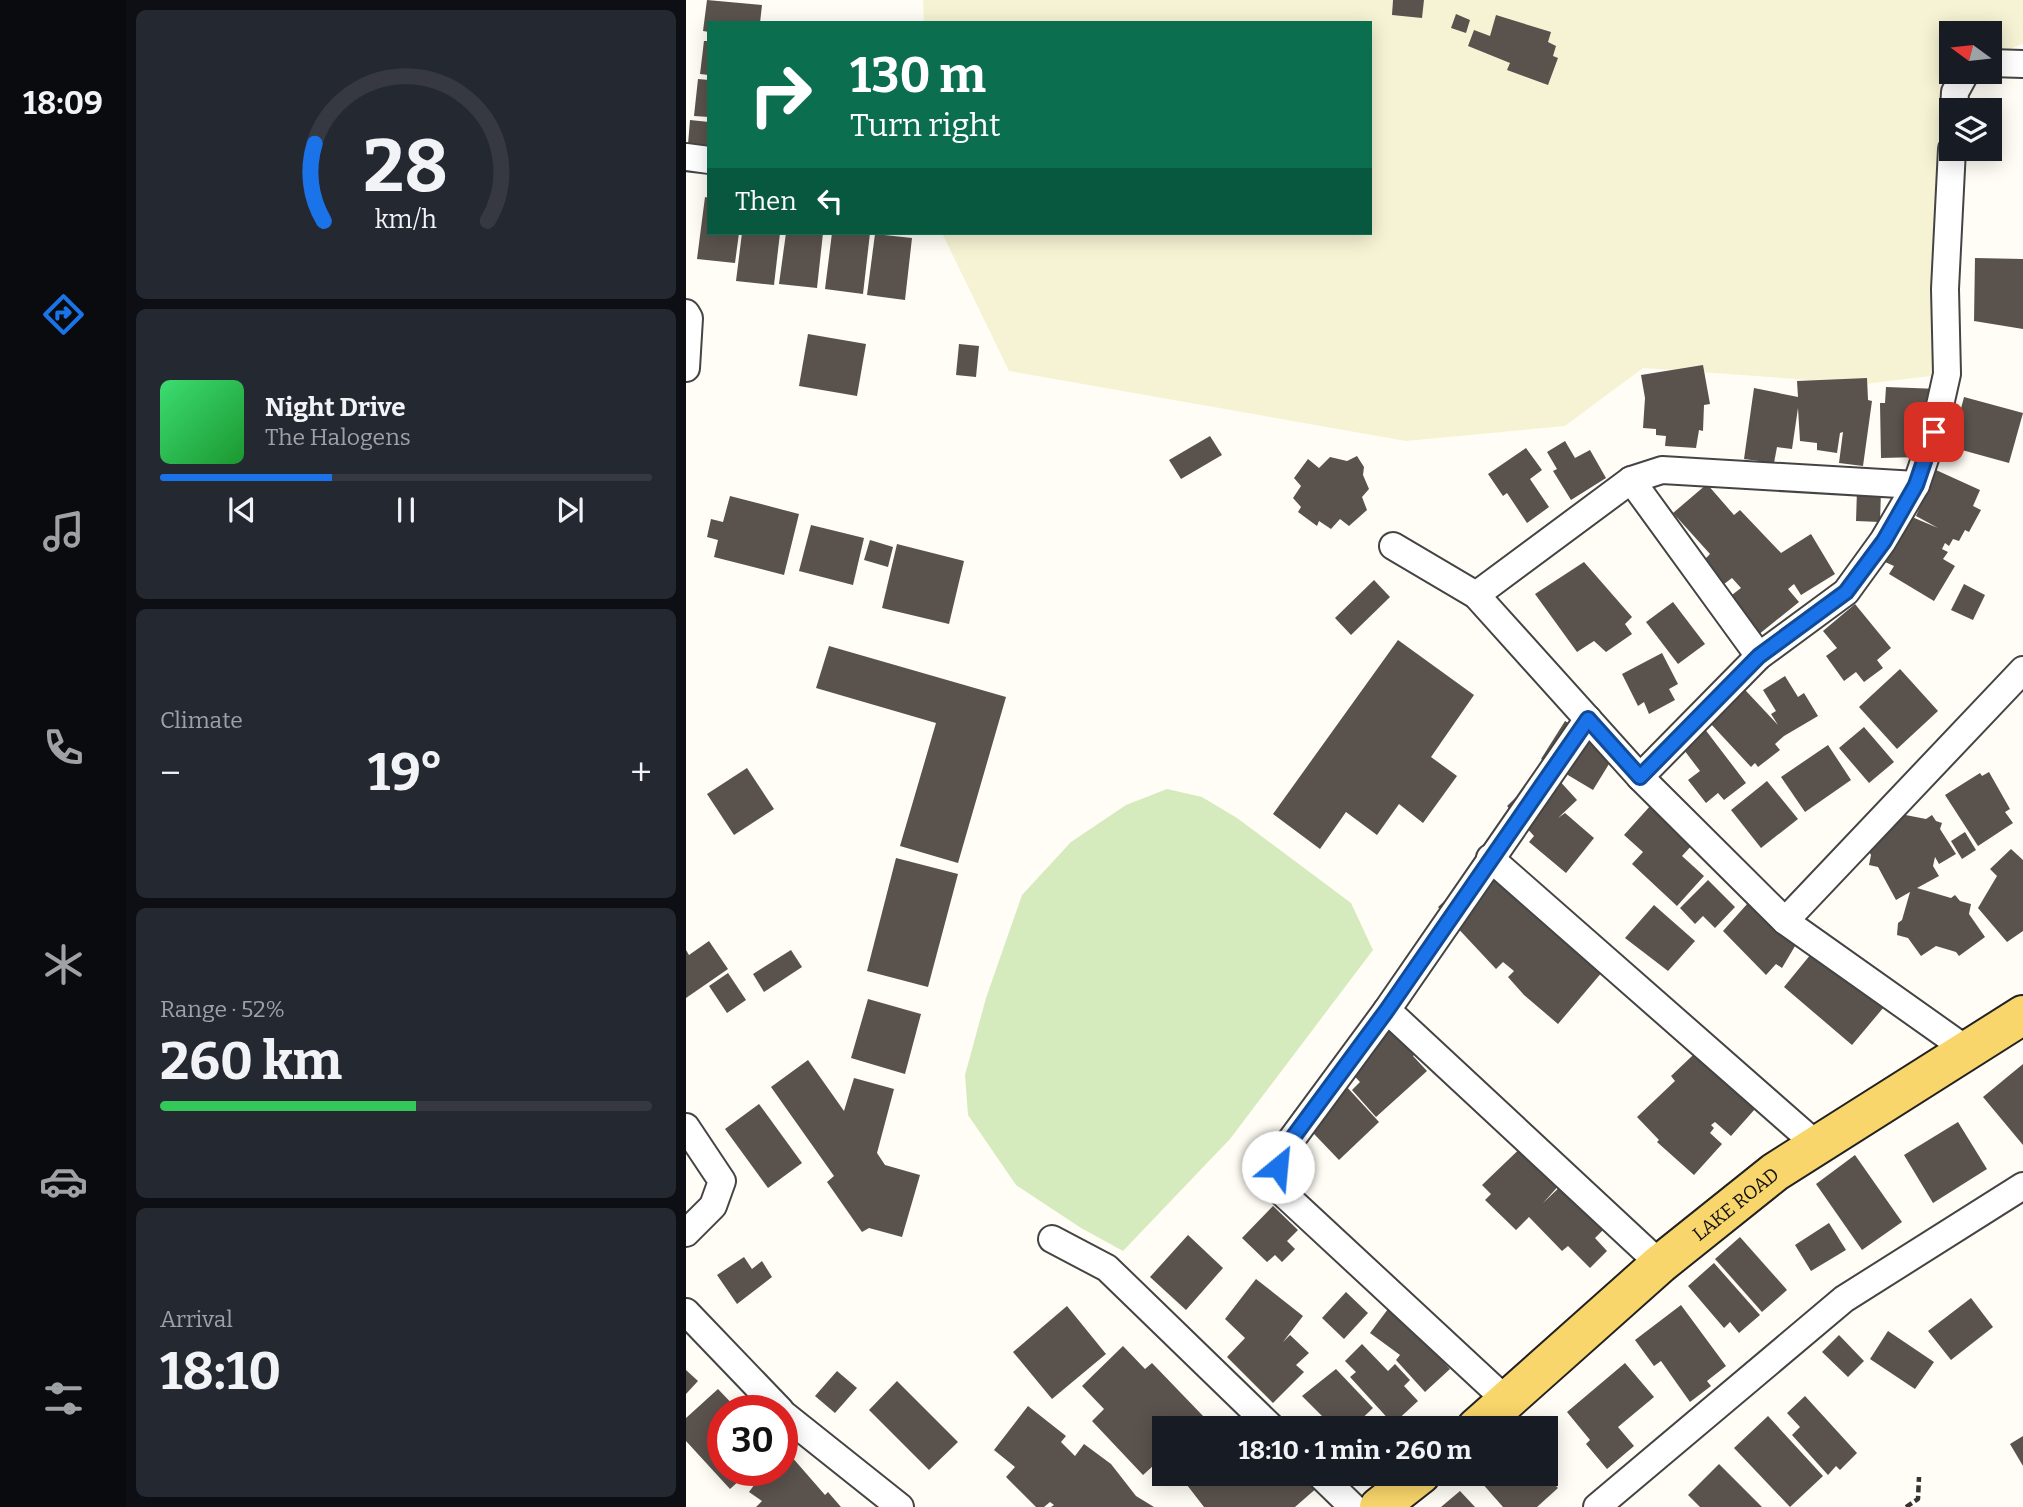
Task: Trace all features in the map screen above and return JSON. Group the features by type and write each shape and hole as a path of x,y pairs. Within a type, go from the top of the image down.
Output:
{"main road":[{"name":"LAKE ROAD","path":"1491,1416 1660,1264 1775,1172 1819,1147 2023,1015"},
{"path":"1379,1507 1406,1486"}],"street":[{"path":"2002,63 2023,64"},
{"path":"686,157 707,160"},
{"path":"1640,777 1759,656 1846,592 1884,541 1916,485 1934,432 1947,374 1945,289 1951,161"},
{"path":"686,313 689,318 686,368"},
{"path":"1476,595 1631,480 1662,470 1916,485"},
{"path":"1631,480 1759,656"},
{"path":"1392,546 1476,595 1640,777 1785,921 1967,1050"},
{"path":"1785,921 2023,670"},
{"path":"1508,1402 1272,1183 1283,1151 1387,1010 1588,719"},
{"path":"1490,858 1819,1147"},
{"path":"1387,1010 1660,1264"},
{"path":"686,1127 722,1181 713,1206 686,1233"},
{"path":"1597,1507 1844,1299 2023,1186"},
{"path":"1052,1239 1107,1268 1260,1416"},
{"path":"686,1312 765,1395"},
{"path":"798,1426 900,1507"},
{"path":"1331,1486 1353,1507"}],"path":[{"path":"1906,1507 1918,1499 1919,1477"}],"shaded area":[{"path":"923,0 2023,0 2023,44 2002,52 2002,21 1939,21 1939,84 1950,84 1950,98 1939,98 1939,161 1949,161 1947,374 1865,384 1643,368 1565,426 1406,441 1009,371 943,235 1372,235 1372,21 924,21"}],"green space":[{"path":"1167,789 1202,797 1237,818 1351,903 1373,950 1230,1139 1123,1251 1081,1228 1016,1185 968,1115 965,1075 986,998 1022,895 1071,842 1126,805"}],"building":[{"path":"707,0 762,5 760,21 707,21 707,32 703,31"},
{"path":"1393,0 1424,0 1422,18 1392,15"},
{"path":"1456,14 1470,20 1466,33 1451,28"},
{"path":"1496,15 1551,32 1548,42 1556,46 1553,56 1558,58 1548,85 1507,70 1510,63 1468,46 1474,30 1490,36"},
{"path":"704,41 707,41 707,75 700,74"},
{"path":"698,79 707,80 707,117 694,116"},
{"path":"690,120 707,122 707,159 687,157"},
{"path":"705,197 707,235 739,235 735,263 697,259"},
{"path":"742,235 780,235 774,285 736,281"},
{"path":"786,235 823,235 817,288 779,284"},
{"path":"832,235 870,235 863,294 825,289"},
{"path":"875,235 912,238 905,300 867,295"},
{"path":"1975,258 2023,259 2023,329 1974,321"},
{"path":"808,334 866,344 857,396 799,386"},
{"path":"959,344 979,346 976,377 956,375"},
{"path":"1703,365 1710,404 1704,405 1703,431 1699,430 1696,448 1665,446 1666,436 1656,435 1656,429 1643,428 1645,398 1641,375"},
{"path":"1867,378 1868,400 1872,401 1863,466 1839,463 1843,432 1840,433 1837,453 1817,450 1817,443 1800,441 1798,408 1792,449 1777,447 1774,463 1744,459 1754,388 1798,397 1797,381"},
{"path":"1886,387 1939,389 1920,457 1881,458 1880,403 1885,403"},
{"path":"1964,397 2023,413 2009,463 1951,447"},
{"path":"1210,436 1222,455 1181,479 1169,460"},
{"path":"1565,441 1575,458 1590,450 1606,478 1571,500 1553,471 1557,469 1547,452"},
{"path":"1526,448 1542,470 1530,479 1549,507 1527,523 1507,493 1503,496 1488,474"},
{"path":"1357,456 1364,467 1363,475 1369,489 1362,497 1367,510 1349,526 1340,519 1331,529 1319,521 1317,526 1298,512 1301,507 1293,498 1301,486 1294,478 1308,459 1319,468 1330,457 1347,461"},
{"path":"1936,470 1980,490 1973,506 1981,510 1969,532 1965,530 1959,541 1953,539 1949,546 1945,543 1942,549 1948,552 1943,559 1955,566 1934,601 1889,574 1894,566 1885,562 1905,514 1938,528 1916,516"},
{"path":"1707,484 1734,515 1740,510 1781,553 1811,534 1835,574 1801,595 1794,584 1788,589 1799,602 1758,635 1728,598 1741,588 1732,578 1724,584 1704,560 1710,554 1673,513"},
{"path":"1857,489 1881,490 1880,522 1856,521"},
{"path":"730,496 799,514 784,575 714,557 718,540 707,537 711,519 723,522"},
{"path":"811,525 864,538 853,585 799,571"},
{"path":"870,540 893,547 888,567 864,560"},
{"path":"897,544 964,561 949,624 882,608"},
{"path":"1584,562 1632,617 1625,624 1632,634 1606,652 1594,641 1577,652 1535,594"},
{"path":"1374,580 1390,597 1351,635 1335,618"},
{"path":"1964,584 1985,595 1973,620 1951,610"},
{"path":"1673,602 1705,644 1678,664 1646,622"},
{"path":"1855,604 1891,648 1877,660 1883,668 1864,682 1856,672 1844,681 1826,656 1837,648 1823,631"},
{"path":"1398,640 1474,695 1431,757 1457,776 1423,823 1399,804 1377,835 1346,812 1320,849 1273,814"},
{"path":"829,646 1006,697 958,863 900,846 936,723 816,688"},
{"path":"1662,653 1678,684 1669,689 1675,700 1649,714 1644,702 1638,706 1622,674"},
{"path":"1900,669 1938,711 1897,749 1859,707"},
{"path":"1732,676 1778,725 1771,714 1776,711 1763,690 1785,676 1798,697 1804,693 1818,716 1784,736 1775,744 1780,750 1758,767 1755,763 1751,767 1697,709"},
{"path":"1565,721 1617,751 1593,790 1541,759"},
{"path":"1864,727 1894,762 1869,783 1839,748"},
{"path":"1704,728 1746,783 1724,800 1718,793 1706,803 1688,780 1700,771 1681,746"},
{"path":"1828,745 1851,780 1805,812 1781,777"},
{"path":"1547,767 1577,800 1558,818 1565,813 1594,838 1566,873 1529,842 1534,836 1507,806"},
{"path":"747,768 774,809 734,835 707,794"},
{"path":"1989,772 2010,809 2005,812 2013,823 1978,846 1945,795 1980,773 1982,776"},
{"path":"1767,781 1798,819 1761,848 1731,810"},
{"path":"1651,805 1693,844 1682,856 1704,876 1677,906 1632,864 1643,852 1624,835"},
{"path":"1880,810 1926,819 1932,815 1936,821 1942,823 1940,829 1956,854 1939,864 1935,857 1933,866 1939,876 1917,888 1951,898 1955,895 1960,901 1971,904 1969,914 1985,937 1959,956 1956,952 1936,946 1921,956 1908,938 1897,935 1898,923 1902,920 1910,892 1896,900 1878,867 1869,865 1871,855 1863,840"},
{"path":"1965,832 1976,850 1962,859 1951,841"},
{"path":"2011,849 2023,860 2023,931 2007,942 1978,908 1997,876 1990,869"},
{"path":"1498,851 1603,971 1558,1024 1524,995 1508,977 1514,971 1503,962 1496,969 1438,907"},
{"path":"896,858 958,874 928,987 867,971"},
{"path":"1708,880 1735,907 1715,928 1703,916 1695,924 1680,908"},
{"path":"1748,903 1801,936 1782,968 1776,964 1766,975 1723,931"},
{"path":"1654,905 1695,941 1668,971 1625,938"},
{"path":"709,941 728,969 686,998 686,950 689,955"},
{"path":"1820,943 1889,1001 1852,1045 1784,987"},
{"path":"791,950 802,967 764,992 753,974"},
{"path":"728,973 746,1000 727,1013 709,986"},
{"path":"868,999 921,1014 905,1074 851,1058"},
{"path":"1399,1015 1425,1044 1413,1056 1427,1071 1376,1117 1352,1090 1360,1082 1345,1066"},
{"path":"1710,1039 1754,1085 1741,1097 1755,1109 1731,1136 1715,1122 1711,1125 1714,1128 1710,1133 1722,1144 1694,1175 1657,1142 1659,1140 1637,1117 1675,1081 1671,1076"},
{"path":"808,1060 844,1111 854,1078 894,1089 877,1153 885,1165 920,1175 902,1237 869,1228 862,1232 827,1182 834,1176 771,1087"},
{"path":"2023,1064 2023,1145 1983,1097"},
{"path":"1334,1073 1379,1122 1339,1160 1293,1112"},
{"path":"759,1104 802,1163 768,1188 725,1129"},
{"path":"1958,1122 1987,1169 1933,1203 1904,1155"},
{"path":"1529,1140 1562,1182 1543,1203 1565,1182 1606,1227 1595,1238 1607,1251 1590,1268 1568,1246 1562,1251 1529,1217 1516,1230 1485,1200 1491,1194 1482,1185"},
{"path":"1855,1155 1902,1222 1862,1250 1816,1184"},
{"path":"1273,1206 1298,1230 1287,1241 1295,1249 1282,1262 1275,1255 1267,1262 1242,1238"},
{"path":"1829,1223 1846,1250 1811,1271 1795,1245"},
{"path":"1188,1235 1223,1268 1186,1310 1150,1277"},
{"path":"1740,1237 1787,1290 1762,1312 1715,1259"},
{"path":"744,1257 752,1269 762,1261 772,1277 737,1304 717,1275"},
{"path":"1714,1263 1760,1315 1739,1333 1730,1322 1724,1328 1688,1286"},
{"path":"1256,1279 1303,1316 1283,1342 1290,1335 1309,1353 1296,1365 1304,1372 1273,1403 1227,1357 1245,1338 1225,1319"},
{"path":"1346,1292 1368,1313 1344,1339 1322,1318"},
{"path":"1971,1298 1993,1327 1951,1360 1928,1331"},
{"path":"1394,1301 1448,1342 1438,1356 1450,1369 1425,1392 1396,1360 1400,1355 1370,1333"},
{"path":"1681,1305 1726,1366 1707,1381 1711,1386 1690,1402 1661,1361 1654,1366 1635,1340"},
{"path":"1067,1306 1106,1354 1052,1399 1013,1352"},
{"path":"1888,1331 1934,1362 1915,1389 1870,1359"},
{"path":"1839,1335 1864,1361 1848,1377 1822,1352"},
{"path":"1362,1344 1388,1371 1395,1364 1410,1380 1404,1386 1418,1401 1402,1416 1386,1416 1350,1377 1356,1372 1345,1361"},
{"path":"1123,1346 1145,1369 1152,1363 1203,1416 1152,1416 1152,1467 1143,1475 1092,1421 1104,1409 1082,1386"},
{"path":"1625,1363 1654,1397 1618,1427 1634,1446 1607,1469 1586,1444 1590,1440 1567,1412"},
{"path":"1336,1369 1373,1408 1365,1416 1322,1416 1302,1396"},
{"path":"686,1370 698,1381 686,1394"},
{"path":"837,1371 857,1388 835,1413 815,1396"},
{"path":"897,1381 958,1442 929,1470 869,1410"},
{"path":"718,1389 724,1395 711,1395"},
{"path":"1805,1396 1857,1453 1840,1470 1836,1466 1828,1475 1792,1435 1800,1427 1787,1413"},
{"path":"707,1399 707,1464 686,1441 686,1418"},
{"path":"1028,1406 1066,1436 1061,1442 1075,1456 1084,1444 1111,1464 1136,1496 1154,1507 1051,1507 1054,1505 1050,1502 1044,1507 1036,1507 1006,1477 1015,1467 994,1450"},
{"path":"1768,1416 1823,1476 1790,1507 1734,1448"},
{"path":"2023,1436 2023,1466 2010,1444"},
{"path":"798,1464 825,1495 828,1492 841,1507 756,1507 762,1501 749,1492 753,1486 798,1486"},
{"path":"1719,1464 1762,1507 1700,1507 1688,1495"},
{"path":"1188,1486 1319,1486 1295,1507 1204,1507"},
{"path":"1485,1486 1558,1488 1537,1507 1503,1507"},
{"path":"1460,1491 1475,1507 1441,1507"}],"route":[{"path":"1278,1167 1283,1151 1387,1010 1588,719 1640,777 1759,656 1846,592 1884,541 1916,485 1934,432"}]}
